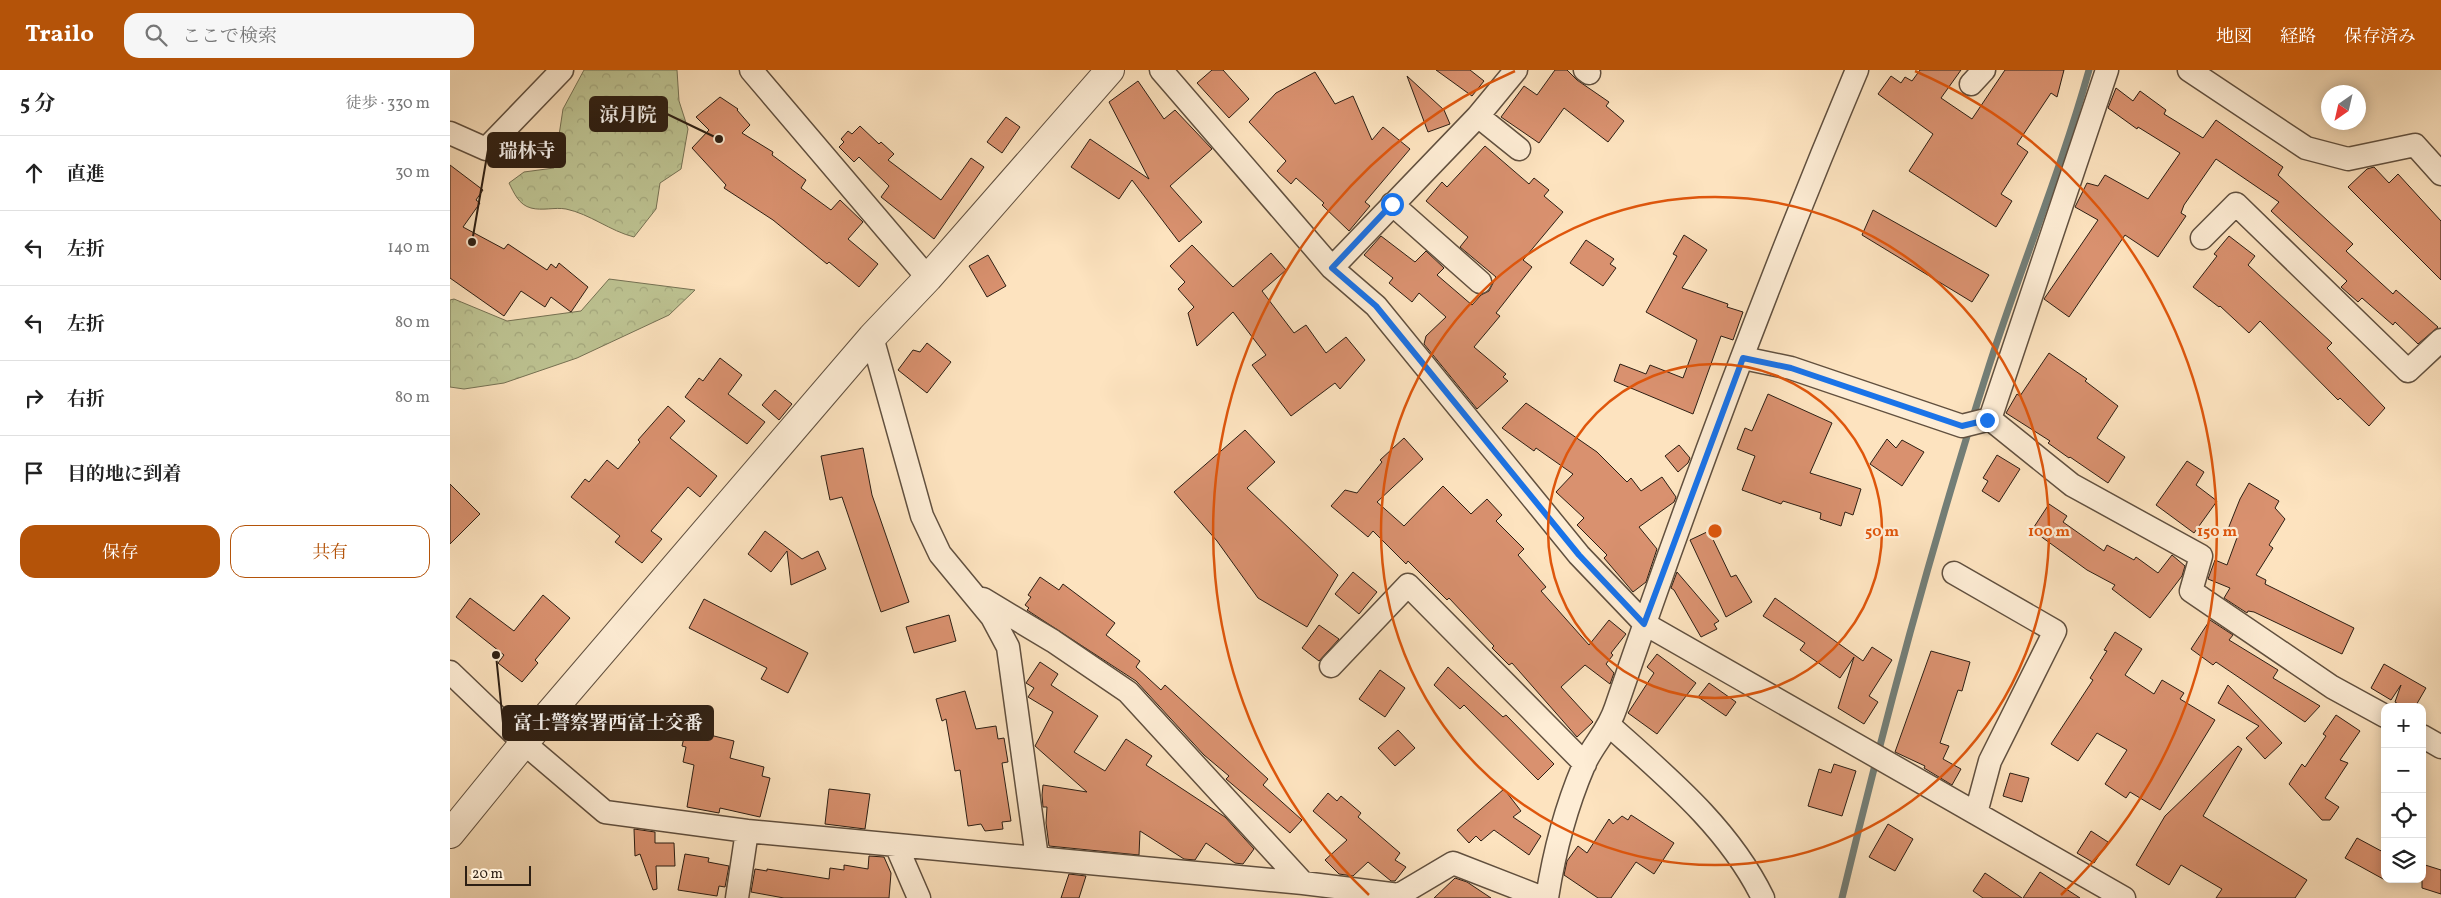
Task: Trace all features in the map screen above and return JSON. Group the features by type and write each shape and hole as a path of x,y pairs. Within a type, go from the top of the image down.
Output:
{"street":[{"path":"450,133 486,149 562,70"},
{"path":"751,70 928,278"},
{"path":"453,826 872,337 928,278 1110,70"},
{"path":"1161,70 1332,268 1376,306 1579,555 1644,624 2124,898"},
{"path":"1332,268 1478,116 1516,70"},
{"path":"450,672 524,743 605,812 747,831 1303,883 1399,895 1453,862 1545,898 1554,855 1585,764 1610,726 1644,624 1743,358 1857,70"},
{"path":"1988,420 2107,70"},
{"path":"2189,70 2306,148 2348,159 2415,145 2441,174"},
{"path":"1478,116 1519,149"},
{"path":"1392,204 1480,282"},
{"path":"2202,238 2236,204 2408,371 2441,340"},
{"path":"872,337 922,516 940,554 992,618 1008,647 1037,858"},
{"path":"1743,358 1791,368 1962,426 1988,420"},
{"path":"1988,420 2072,485 2201,556 2191,592 2332,687 2381,714"},
{"path":"1954,573 2054,631 1990,761 1976,814"},
{"path":"1331,666 1408,585 1585,764"},
{"path":"971,591 1053,641 1128,692 1303,883"},
{"path":"1610,726 1670,779 1716,826 1762,898"},
{"path":"2426,738 2441,747"},
{"path":"737,898 747,831"},
{"path":"896,845 919,898"}],"green space":[{"path":"584,70 677,70 679,101 688,129 681,169 660,183 656,209 634,237 575,211 531,208 517,198 509,183 524,172 554,168 563,109"},
{"path":"609,279 695,290 669,315 577,358 504,383 464,389 450,387 450,300 454,299 507,321 581,311"}],"building":[{"path":"1212,70 1223,70 1249,99 1229,118 1197,83"},
{"path":"1436,70 1470,70 1484,81 1472,96"},
{"path":"1555,70 1567,70 1577,80 1609,102 1606,106 1624,121 1608,142 1564,108 1539,143 1501,117 1524,86 1537,95"},
{"path":"1920,70 1961,70 1941,98 1972,119 2005,70 2064,70 2057,97 2051,93 2017,144 2028,152 2001,194 2012,201 1996,227 1909,171 1933,134 1878,94 1891,76 1901,83 1905,77 1912,81"},
{"path":"1315,72 1335,104 1353,96 1372,140 1383,127 1410,149 1365,202 1370,206 1349,231 1322,205 1324,203 1296,178 1291,184 1277,171 1286,161 1249,122 1276,93"},
{"path":"1407,76 1444,110 1450,124 1428,132"},
{"path":"1138,81 1164,119 1175,110 1212,149 1170,186 1202,222 1179,242 1132,180 1119,199 1071,167 1090,139 1149,179 1109,102"},
{"path":"2116,88 2133,101 2140,91 2166,110 2164,114 2203,138 2216,120 2283,167 2278,175 2353,244 2346,251 2393,294 2396,290 2438,327 2418,344 2395,322 2393,325 2362,298 2358,302 2341,287 2347,281 2271,211 2279,202 2216,159 2184,205 2181,213 2186,216 2158,257 2125,235 2069,317 2044,299 2098,220 2075,207 2087,183 2098,186 2105,175 2148,199 2180,153 2138,127 2137,129 2108,108"},
{"path":"720,97 738,109 750,125 742,133 773,152 772,155 806,180 801,188 831,210 840,200 863,222 848,239 878,264 859,287 829,262 827,264 773,220 724,188 726,185 692,148 709,130 696,117"},
{"path":"1006,117 1020,127 1002,153 987,142"},
{"path":"860,126 879,144 881,142 894,154 888,160 941,200 971,158 984,167 934,239 881,197 889,186 859,157 854,162 839,147 844,142 841,139 848,131 852,134"},
{"path":"1485,146 1529,184 1534,178 1549,190 1544,196 1563,212 1523,260 1532,267 1496,313 1500,316 1474,347 1506,374 1503,377 1508,381 1477,409 1424,344 1426,336 1446,317 1419,293 1412,302 1389,283 1393,278 1364,255 1381,236 1415,262 1426,251 1444,268 1437,275 1472,305 1481,295 1489,291 1496,277 1460,247 1468,237 1426,201 1442,182 1447,187"},
{"path":"450,165 483,190 476,200 480,203 463,227 504,249 508,244 547,270 551,264 556,268 559,263 588,287 571,312 551,297 545,307 521,291 504,316 450,278"},
{"path":"2374,167 2389,183 2398,174 2441,221 2441,280 2348,187 2367,169"},
{"path":"1873,210 1989,275 1972,302 1862,235"},
{"path":"1684,235 1707,250 1682,288 1728,304 1727,307 1743,312 1733,340 1721,336 1693,414 1614,381 1620,364 1646,374 1650,365 1683,378 1697,340 1646,312 1677,256 1673,254"},
{"path":"2229,236 2255,256 2248,265 2332,343 2327,348 2385,408 2369,426 2340,398 2338,400 2260,321 2249,333 2220,306 2193,287 2217,256 2214,254"},
{"path":"1586,240 1614,259 1610,264 1616,268 1603,286 1570,263"},
{"path":"1192,245 1233,287 1271,253 1286,270 1262,291 1294,333 1306,325 1326,353 1346,337 1365,360 1340,389 1335,383 1291,416 1252,365 1266,355 1233,312 1197,346 1188,313 1194,307 1178,289 1185,282 1170,266"},
{"path":"988,255 1006,286 987,297 969,266"},
{"path":"927,343 951,362 927,393 898,370 913,350 920,352"},
{"path":"2049,353 2087,379 2085,381 2118,406 2097,438 2125,457 2108,483 2048,443 2050,441 2006,413 2017,394 2020,396"},
{"path":"720,358 742,375 728,394 765,422 747,444 685,397 699,378 703,381"},
{"path":"775,390 792,404 779,420 762,405"},
{"path":"1768,394 1832,423 1810,473 1861,489 1853,515 1845,512 1841,526 1820,519 1821,513 1783,501 1781,504 1742,490 1755,456 1737,449 1745,428 1752,431"},
{"path":"1526,403 1597,452 1627,482 1631,478 1641,491 1662,477 1676,497 1674,502 1639,527 1657,549 1646,582 1633,592 1604,558 1607,555 1577,525 1584,518 1556,492 1573,474 1536,448 1534,451 1502,428"},
{"path":"668,406 685,421 670,438 717,476 700,497 688,487 651,531 662,539 642,563 615,542 620,536 571,497 585,479 589,482 607,460 618,469 640,442 638,440"},
{"path":"1245,430 1275,462 1247,488 1338,575 1307,627 1258,598 1217,541 1174,492"},
{"path":"1404,438 1423,459 1377,502 1404,526 1443,486 1471,514 1487,499 1502,515 1496,521 1524,549 1518,555 1546,587 1541,591 1589,645 1609,620 1626,634 1611,653 1613,655 1606,664 1614,673 1610,684 1585,665 1561,687 1593,722 1577,737 1512,663 1509,665 1492,648 1494,646 1449,598 1447,600 1408,561 1406,564 1373,531 1368,537 1331,506 1345,490 1357,493 1382,462 1380,460"},
{"path":"1887,439 1896,448 1902,440 1924,452 1902,486 1870,464"},
{"path":"1679,445 1690,458 1688,463 1678,472 1665,456"},
{"path":"863,448 872,495 909,602 881,612 842,497 830,500 821,456"},
{"path":"1997,455 2020,469 1999,502 1982,491 1988,481 1983,478"},
{"path":"2187,461 2204,472 2196,485 2217,501 2194,533 2156,505"},
{"path":"2249,483 2279,501 2275,508 2285,519 2269,545 2273,548 2256,575 2266,580 2265,584 2354,628 2342,654 2254,612 2248,611 2247,613 2224,598 2230,588 2208,579 2215,560 2227,565 2238,535 2228,529 2240,499"},
{"path":"450,484 480,514 450,544"},
{"path":"2049,504 2067,516 2063,522 2104,551 2107,545 2134,560 2136,557 2158,573 2172,555 2185,566 2182,576 2150,618 2112,589 2115,585 2087,570 2032,530"},
{"path":"765,531 802,559 818,551 826,569 791,585 787,551 771,572 748,554"},
{"path":"1709,531 1731,577 1736,575 1752,602 1726,617 1690,540"},
{"path":"1353,572 1377,592 1359,614 1335,594"},
{"path":"1677,572 1719,621 1714,624 1717,629 1701,637 1674,590 1671,588"},
{"path":"1040,577 1059,590 1063,584 1115,623 1106,635 1140,661 1136,667 1161,690 1165,685 1268,779 1263,785 1302,820 1290,833 1226,779 1229,776 1204,755 1136,681 1027,610 1029,608 1025,605 1031,597 1028,595"},
{"path":"543,595 570,618 535,660 538,663 522,682 498,663 504,655 456,617 470,598 514,631"},
{"path":"1775,598 1863,661 1872,647 1892,660 1869,696 1878,702 1864,724 1838,708 1854,657 1840,678 1800,650 1805,643 1763,616"},
{"path":"704,599 808,653 788,693 761,679 767,668 689,628"},
{"path":"949,615 956,641 914,653 906,627"},
{"path":"2210,620 2233,635 2229,640 2278,670 2273,678 2320,706 2305,722 2216,662 2213,665 2191,649"},
{"path":"1319,625 1339,639 1319,661 1302,648"},
{"path":"2115,632 2142,649 2125,675 2154,694 2162,680 2184,693 2180,699 2215,720 2160,810 2130,792 2126,798 2105,784 2127,750 2097,733 2078,761 2051,744 2093,680 2090,678 2107,651 2104,650"},
{"path":"1931,651 1970,662 1962,691 1958,690 1940,743 1949,746 1943,759 1961,769 1952,785 1924,768 1925,766 1895,752"},
{"path":"1657,654 1696,683 1657,734 1628,713 1654,673 1647,667"},
{"path":"1040,662 1058,674 1051,685 1098,716 1074,752 1105,771 1126,739 1152,756 1146,765 1225,817 1254,849 1243,864 1235,863 1206,843 1195,860 1184,859 1140,831 1139,855 1049,846 1046,823 1047,807 1043,807 1043,785 1087,792 1035,746 1053,712 1028,697 1034,688 1026,683"},
{"path":"2384,664 2426,688 2417,703 2397,703 2395,702 2401,685 2391,700 2371,688"},
{"path":"1448,667 1503,717 1506,715 1554,764 1538,780 1464,705 1460,709 1434,685"},
{"path":"1380,670 1405,688 1385,717 1359,699"},
{"path":"1709,683 1736,702 1726,716 1698,697"},
{"path":"2228,685 2282,743 2265,759 2246,738 2259,726 2218,703"},
{"path":"965,691 976,729 996,726 998,739 1004,738 1008,762 1002,763 1011,821 1002,822 1003,829 985,831 981,824 968,826 960,770 955,771 946,719 942,721 936,699"},
{"path":"2336,715 2360,731 2340,760 2348,763 2325,798 2339,807 2330,820 2322,820 2289,784 2302,764 2305,767 2326,736 2323,734"},
{"path":"686,729 734,741 730,758 764,767 762,776 770,778 760,817 720,808 719,813 687,807 694,765 683,762 686,747 682,746"},
{"path":"1398,730 1415,748 1395,766 1378,748"},
{"path":"2238,746 2242,749 2203,816 2307,880 2295,898 2216,898 2222,889 2181,865 2169,885 2136,865 2165,816"},
{"path":"1834,764 1856,771 1842,816 1808,806 1819,769 1831,773"},
{"path":"2010,773 2029,778 2022,802 2003,796"},
{"path":"829,789 870,794 865,829 825,824"},
{"path":"1504,789 1521,811 1513,817 1541,836 1529,855 1494,830 1481,841 1476,836 1469,843 1457,830"},
{"path":"1328,793 1337,801 1341,796 1361,813 1358,817 1400,853 1395,860 1406,867 1395,881 1391,881 1368,862 1353,876 1339,874 1325,860 1347,840 1313,811"},
{"path":"1631,815 1674,843 1654,874 1636,862 1611,898 1598,898 1564,875 1567,861 1578,846 1587,853 1609,819 1613,824 1622,816 1628,820"},
{"path":"1888,824 1913,839 1895,871 1869,857"},
{"path":"634,829 655,832 655,843 674,843 675,866 656,866 657,889 653,890 640,854 635,856"},
{"path":"2091,831 2108,842 2094,863 2077,853"},
{"path":"2357,838 2381,851 2381,878 2345,858"},
{"path":"685,854 709,858 708,862 729,866 725,887 719,886 717,896 678,890"},
{"path":"869,856 884,857 891,873 889,898 784,898 751,892 755,869 767,871 767,869 829,879 830,868 844,870 844,865 868,869"},
{"path":"2426,865 2441,870 2441,894 2422,888 2422,883 2426,883"},
{"path":"2040,872 2080,898 2023,898"},
{"path":"1985,873 2022,898 1983,898 1973,891"},
{"path":"1069,874 1086,876 1079,898 1061,898"},
{"path":"1455,878 1467,882 1491,898 1434,898"}],"waterway":[{"path":"1842,898 1875,764 1948,498 2001,329 2066,145 2089,70"}],"place":[{"name":"涼月院","path":"719,139"},
{"name":"瑞林寺","path":"472,242"},
{"name":"富士警察署西富士交番","path":"496,655"}],"route":[{"path":"1392,204 1332,268 1376,306 1579,555 1644,624 1743,358 1791,368 1962,426 1987,420"}]}
